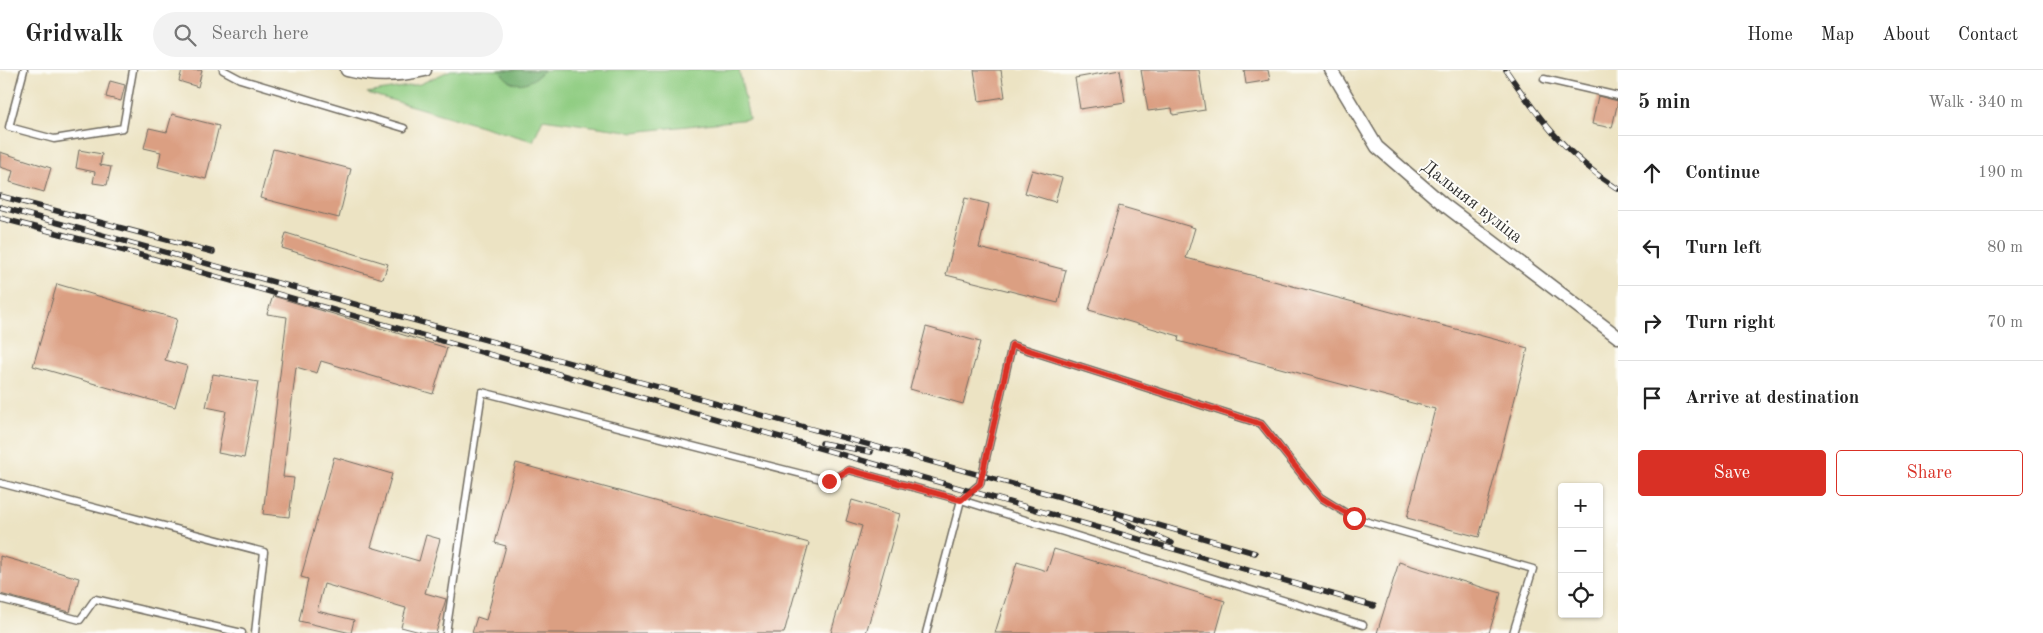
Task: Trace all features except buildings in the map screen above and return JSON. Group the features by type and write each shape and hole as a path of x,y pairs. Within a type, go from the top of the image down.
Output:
{"street":[{"path":"348,70 382,76 404,75 425,70"},
{"name":"Дальняя вуліца","path":"1331,70 1377,147 1443,204 1618,337"}],"lane":[{"path":"24,70 9,127 54,139 123,128 133,70"},
{"path":"223,70 240,79 404,128"},
{"path":"1544,79 1618,96"},
{"path":"926,633 961,500 980,484 1012,345 1261,424 1320,497 1354,518 1533,570 1512,633"},
{"path":"446,633 482,392 829,481 849,470 961,500 1363,624"},
{"path":"0,483 264,552 255,633"},
{"path":"0,599 80,620 95,600 242,633"}],"green space":[{"path":"451,70 739,70 749,119 634,132 543,119 533,141 367,93 420,84"},
{"path":"500,70 544,70 533,79 521,84 510,81"}],"railway":[{"path":"1506,70 1543,121 1569,150 1584,164 1618,189"},
{"path":"0,196 213,252"},
{"path":"0,207 1075,501 1255,553"},
{"path":"0,218 144,256 1374,606"},
{"path":"822,443 871,452"},
{"path":"1117,519 1172,543"}],"route":[{"path":"829,481 849,470 961,500 980,484 1012,345 1261,424 1320,497 1354,518"}]}
